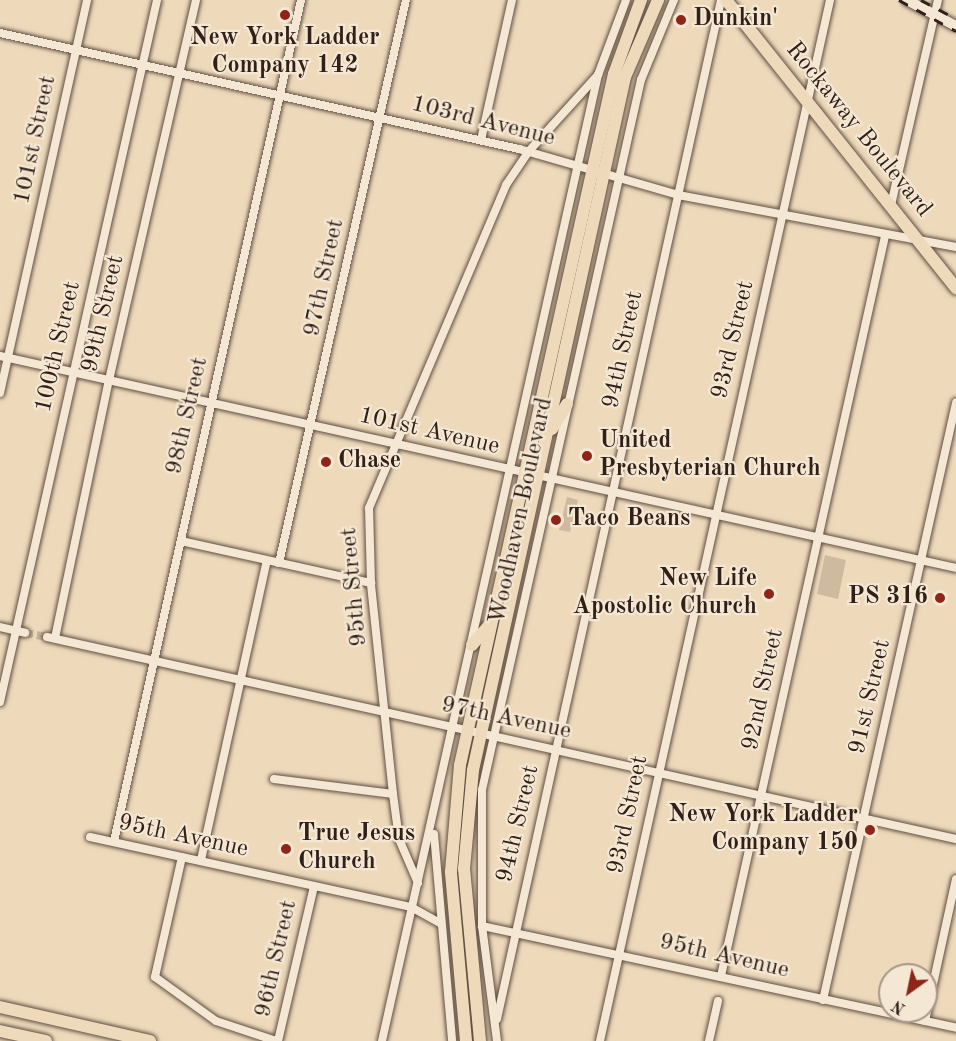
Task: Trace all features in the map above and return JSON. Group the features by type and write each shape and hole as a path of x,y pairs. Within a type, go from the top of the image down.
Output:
{"main road":[{"name":"Woodhaven Boulevard","path":"480,1041 464,869 474,731 491,623 616,64 641,0"},
{"name":"Woodhaven Boulevard","path":"466,1041 451,872 454,804 544,477 546,437 626,77 658,0"},
{"name":"Rockaway Boulevard","path":"726,0 956,288"},
{"path":"546,437 567,404"},
{"path":"472,645 491,623"},
{"path":"0,1007 150,1041"},
{"path":"0,1031 26,1039 46,1041"}],"street":[{"name":"101st Street","path":"0,393 4,357 87,0"},
{"name":"100th Street","path":"0,702 21,632 74,373 157,0"},
{"name":"99th Street","path":"51,638 196,0"},
{"name":"98th Street","path":"114,841 301,0"},
{"name":"97th Street","path":"279,563 312,426 406,0"},
{"path":"481,140 512,0"},
{"name":"Woodhaven Boulevard","path":"418,883 434,825 453,727 598,75 626,0"},
{"name":"Woodhaven Boulevard","path":"497,1041 482,926 482,790 544,477 567,404 641,80 674,0"},
{"name":"94th Street","path":"496,1025 721,0"},
{"name":"93rd Street","path":"600,1041 830,0"},
{"path":"908,0 956,26"},
{"path":"891,205 938,0"},
{"name":"103rd Avenue","path":"0,33 529,151 678,195 782,217 956,248"},
{"name":"95th Street","path":"418,883 399,839 371,583 367,520 394,444 499,201 529,151 598,75"},
{"name":"92nd Street","path":"721,976 885,236"},
{"name":"101st Avenue","path":"4,357 956,568"},
{"name":"91st Street","path":"823,1000 956,403"},
{"path":"181,541 371,583"},
{"path":"201,860 267,561"},
{"path":"0,627 21,632"},
{"name":"97th Avenue","path":"51,638 154,659 956,839"},
{"path":"274,779 393,794"},
{"name":"Woodhaven Boulevard","path":"434,825 440,923 452,1041"},
{"name":"95th Avenue","path":"90,837 411,907 440,923"},
{"path":"182,856 155,977 216,1021 277,1041"},
{"path":"938,963 956,879"},
{"path":"382,1041 418,883"},
{"name":"96th Street","path":"277,1041 314,886"},
{"name":"95th Avenue","path":"482,926 618,953 878,1011"},
{"path":"709,1041 718,1001"},
{"name":"95th Avenue","path":"934,1023 956,1028"}],"shaded area":[{"path":"567,497 578,500 570,532 559,530"},
{"path":"825,555 846,560 838,599 817,594"}],"tunnel":[{"path":"25,633 47,637"}],"railway":[{"path":"899,0 956,31"},
{"path":"921,0 956,19"}],"place":[{"name":"New York Ladder Company 142","path":"285,15"},
{"name":"Dunkin'","path":"681,20"},
{"name":"United Presbyterian Church","path":"587,456"},
{"name":"Chase","path":"326,462"},
{"name":"Taco Beans","path":"556,520"},
{"name":"New Life Apostolic Church","path":"769,594"},
{"name":"PS 316","path":"940,598"},
{"name":"New York Ladder Company 150","path":"870,830"},
{"name":"True Jesus Church","path":"286,849"}]}
